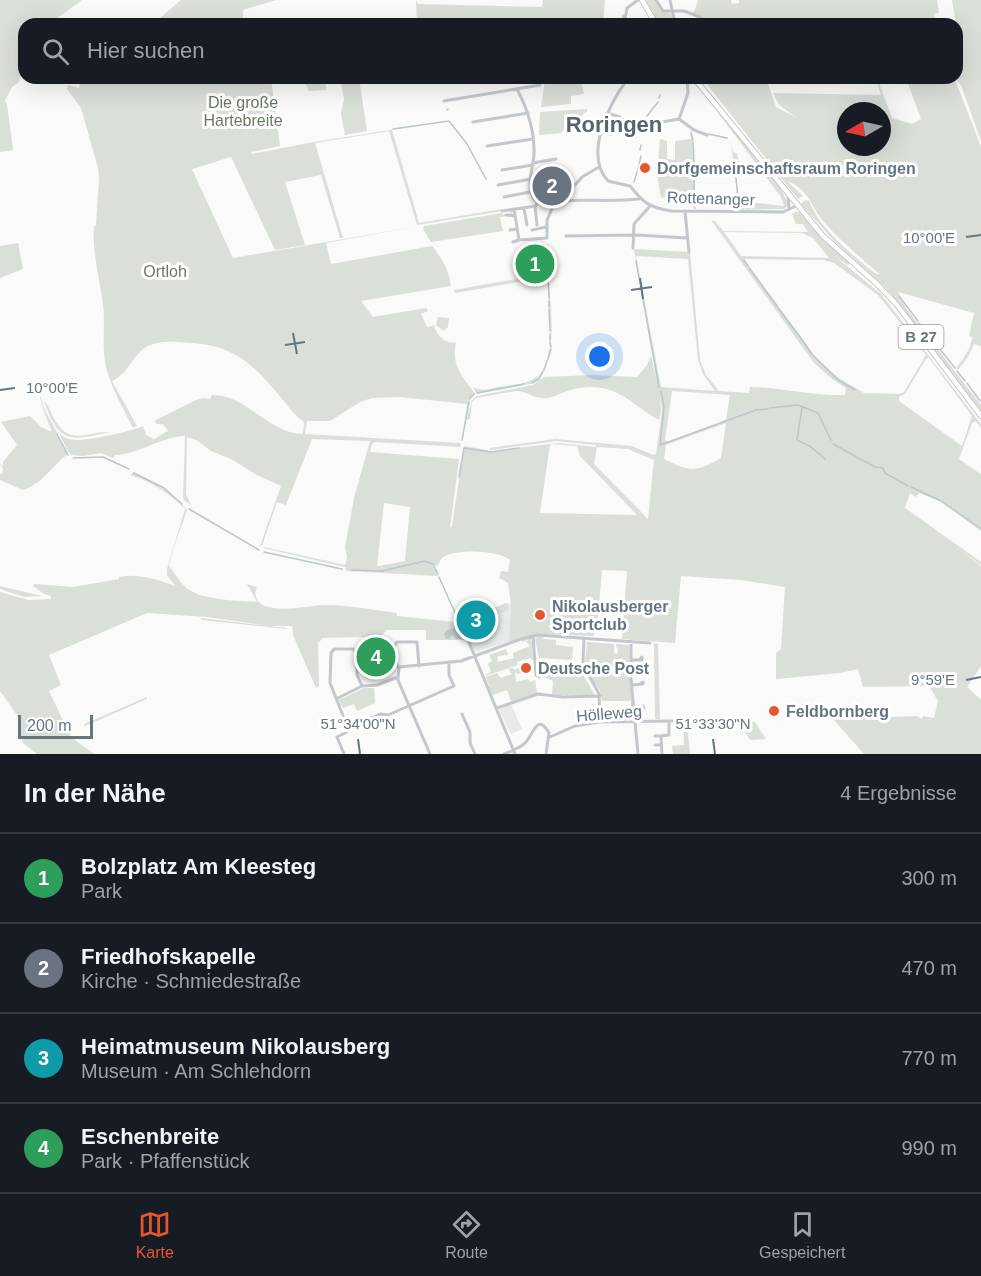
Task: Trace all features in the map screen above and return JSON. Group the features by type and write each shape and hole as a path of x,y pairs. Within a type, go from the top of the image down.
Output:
{"main road":[{"path":"638,0 652,18"},
{"name":"B 27","path":"699,84 831,244 892,300 981,416"}],"street":[{"path":"625,18 630,5 638,0"},
{"path":"656,0 662,10 682,11 698,18"},
{"path":"670,0 674,18"},
{"path":"561,201 582,177 599,167 602,133 607,112 624,84"},
{"path":"679,119 688,93 687,84"},
{"path":"444,101 540,85"},
{"path":"517,89 528,113 533,139 531,192 536,204 537,225"},
{"path":"602,133 612,135 621,130 622,120 617,114 607,112"},
{"path":"472,122 528,113"},
{"path":"622,120 662,122 679,119 694,130 707,135"},
{"path":"487,146 533,139"},
{"path":"502,170 556,159"},
{"name":"Rottenanger","path":"599,167 607,180 614,184 630,186 639,199 671,211 783,212 798,205"},
{"path":"498,185 531,179"},
{"path":"504,197 531,192"},
{"path":"787,192 790,202 789,209"},
{"path":"502,212 561,201 603,202 639,199"},
{"path":"513,242 547,238 547,217 555,202"},
{"path":"633,248 635,220 651,205"},
{"name":"Rottenanger","path":"783,212 798,205"},
{"path":"524,208 528,225"},
{"path":"513,209 519,240"},
{"path":"685,211 689,252"},
{"path":"506,215 515,216"},
{"path":"532,230 546,227"},
{"path":"510,230 517,229"},
{"path":"566,236 687,238"},
{"path":"533,636 536,675 539,677"},
{"path":"398,667 463,661 533,636 651,643"},
{"path":"584,638 584,666 600,696 600,722"},
{"path":"468,640 515,752"},
{"path":"631,641 631,672"},
{"path":"419,666 417,642 397,642 394,646 394,653 398,676 430,754"},
{"path":"348,728 330,683 331,652 353,649 357,653 357,675 362,686"},
{"path":"631,660 639,660"},
{"path":"344,754 337,737 347,732 348,728 380,714 388,715 454,686 449,675 449,662"},
{"path":"338,699 362,686 377,685 398,676"},
{"path":"631,679 638,754"},
{"path":"632,685 640,684"},
{"path":"496,708 538,694 563,697 600,696"},
{"path":"634,708 640,708"},
{"path":"462,714 470,732 475,754"},
{"name":"Hölleweg","path":"549,737 574,726 600,722 671,721 669,735 661,736"},
{"path":"504,754 515,752 527,741 536,726 545,727 549,737 546,754"},
{"path":"655,736 661,736 662,754"},
{"path":"655,745 662,745"}],"shaded area":[{"path":"506,603 511,604 509,642 475,652 460,620"},
{"path":"457,627 463,634 461,639 456,639 452,635 446,639 444,634 447,630"},
{"path":"511,704 522,729 511,734 499,710"}],"green space":[{"path":"0,0 82,0 57,18 18,18 18,83 12,87 5,101 13,150 0,152"},
{"path":"181,0 276,0 243,10 243,18 160,18"},
{"path":"416,0 418,4 542,7 543,0 605,0 604,18 417,18"},
{"path":"646,0 655,0 661,11 671,14 672,18 656,18"},
{"path":"698,0 731,0 732,4 739,3 739,0 937,0 939,13 934,14 935,18 700,18 692,13"},
{"path":"952,0 981,0 981,141 960,84 963,84 963,18 955,18"},
{"path":"80,84 272,84 280,146 251,152 252,154 314,142 446,121 392,130 419,223 502,209 502,211 417,225 389,131 315,143 343,238 340,238 321,175 285,182 305,245 275,250 231,157 192,169 233,258 419,226 326,243 331,264 432,246 439,255 447,269 451,286 361,301 373,317 426,308 428,311 421,314 427,327 436,325 434,327 443,339 452,343 456,342 456,364 475,394 469,401 462,442 467,404 400,397 372,398 360,402 330,421 307,421 305,434 460,443 461,447 375,442 370,452 459,459 450,528 464,446 492,451 558,443 596,447 596,445 556,441 490,450 490,448 555,439 632,446 653,455 656,454 662,411 660,395 659,420 611,390 588,387 548,398 539,398 516,391 476,398 472,402 470,420 467,419 472,400 477,396 533,385 544,377 592,375 637,377 647,365 651,355 658,386 634,249 690,252 700,360 706,375 719,391 749,393 750,387 845,395 846,388 814,363 711,220 715,221 723,231 808,232 803,224 796,224 792,214 795,213 792,212 799,212 821,238 849,263 848,265 836,257 881,294 981,424 981,428 976,421 972,423 959,459 981,474 981,531 942,502 919,493 916,497 910,493 905,508 981,562 981,565 957,548 981,566 981,666 967,687 981,700 981,754 864,754 833,719 917,716 922,719 923,716 934,718 938,701 929,686 863,687 858,669 776,679 776,653 781,649 785,587 741,580 681,576 675,643 622,639 627,571 602,570 597,628 593,636 540,634 509,642 511,604 508,583 499,578 501,571 508,572 510,560 505,557 487,552 448,555 442,558 437,566 433,565 438,576 346,571 345,567 263,548 345,565 347,557 345,547 354,498 370,441 312,439 286,505 277,502 262,546 260,546 281,486 211,451 196,440 187,437 186,494 191,505 183,497 185,436 167,439 133,452 115,455 113,458 101,453 71,455 59,433 69,439 82,440 143,426 146,435 154,439 168,431 163,424 157,424 154,421 196,400 210,399 212,395 224,396 236,401 279,428 291,432 303,434 304,422 293,413 260,374 230,352 205,344 169,342 153,344 142,350 123,373 112,381 137,426 133,428 114,391 105,361 104,311 94,237 98,168 81,108 67,89 68,85 79,88","holes":["724,232 802,233 813,238 829,258 741,256","636,256 688,259 698,360 703,374 715,391 661,387","744,259 824,260 834,263 878,295 926,355 904,392 900,394 864,393 840,379 817,359","929,358 972,416 962,446 899,401 899,397 905,394 926,359","672,391 730,395 726,420 668,442 665,440","726,423 721,458 705,466 692,469 664,459 666,445","550,444 577,446 580,456 637,515 540,513","597,447 628,449 654,460 648,519 594,464","384,503 410,507 405,561 377,566"]},
{"path":"304,84 326,84 326,90 309,91"},
{"path":"341,84 360,84 367,131 345,135 341,114 344,99"},
{"path":"544,84 582,84 584,94 571,96 571,104 541,107"},
{"path":"707,84 768,84 776,107 797,118 779,105 773,93 881,95 879,84 886,102 837,102 837,156 891,156 891,115 892,118 912,124 921,119 908,84 957,84 981,147 981,346 974,344 958,370 956,368 970,346 972,337 969,336 974,313 898,292 906,308 981,405 981,411 884,286 835,242 801,204 805,200 809,201 829,232 857,259 876,274 880,274 830,229 801,189 787,181 803,196 798,199"},
{"path":"717,107 781,189 787,201 784,209 739,210 731,145 733,153 737,153 740,170 735,171 739,201 784,206 781,197 716,110"},
{"path":"587,109 582,116 570,117 567,126 569,129 564,129 561,133 539,135 540,112"},
{"path":"690,130 693,142 696,209 694,209 691,193 669,194 661,198 657,173 660,139 667,141 667,159 675,160 675,141 691,139"},
{"path":"534,172 558,173 558,188 534,185"},
{"path":"513,211 512,215 500,217 503,231 431,242 423,229 424,226 502,213 503,215"},
{"path":"18,243 23,269 0,278 0,246"},
{"path":"546,250 552,323 551,344 547,362 541,376 530,384 477,394 473,387 485,390 519,384 533,380 540,374 545,365 550,341 547,277 455,293 454,290 522,278 524,276 524,254"},
{"path":"438,317 449,318 448,327 444,331 436,325"},
{"path":"36,381 44,408 68,454 35,484 23,490 0,480 0,473 2,475 3,469 0,463 3,466 3,462 17,445 1,422 30,416 41,427 52,432 43,409"},
{"path":"44,401 56,422 68,434 80,436 110,432 85,437 68,436 55,425"},
{"path":"134,472 169,492 187,510 169,566 191,591 214,598 257,602 247,584 257,587 255,592 257,598 265,606 281,609 323,605 364,608 397,613 397,616 455,622 461,626 465,640 426,640 426,630 387,630 381,636 381,668 374,670 370,668 370,644 363,637 323,638 318,643 319,686 316,688 293,635 292,626 269,626 207,617 147,613 49,655 61,685 49,691 71,737 94,754 37,754 23,743 17,715 0,691 0,592 29,600 51,599 51,596 44,594 33,586 34,584 73,587 126,576 148,578 175,586 167,575 167,569 185,509 160,489 130,475"},
{"path":"0,586 42,596 24,597 0,589"},
{"path":"507,603 509,610 485,619 484,614 481,614 481,613"},
{"path":"201,618 287,628 287,629 202,620"},
{"path":"537,637 556,640 556,645 573,647 572,660 539,658 535,639"},
{"path":"532,639 530,640 533,660 530,658 517,662 518,665 485,676 491,671 488,664 492,661 489,655 506,649 508,655 498,656 497,662 514,658 513,653 530,646 526,642 528,640 522,642 522,640"},
{"path":"587,642 614,644 614,653 617,654 616,644 629,645 633,720 631,720 631,701 602,701 588,664 585,663"},
{"path":"654,643 658,644 660,719 655,719"},
{"path":"574,664 581,664 585,673 583,675 595,695 552,695 553,681 543,677 544,673 538,670 537,666 573,667"},
{"path":"522,667 523,673 515,672 516,682 535,680 537,693 511,702 507,690 492,695 486,677 497,673 501,678 512,674 508,669 515,670"},
{"path":"364,688 374,688 375,703 357,711 354,704 343,708 339,701 340,697 341,699"},
{"path":"147,697 147,699 85,726 84,724"},
{"path":"738,721 755,722 766,739 750,740"},
{"path":"683,722 687,722 690,754 673,754 672,746 684,745"}],"waterway":[{"path":"647,116 658,102"},
{"path":"393,129 449,121 467,144 486,179"},
{"path":"691,133 693,140"},
{"path":"708,134 727,138"},
{"path":"693,142 695,207"},
{"path":"640,150 641,145"},
{"path":"638,170 641,156"},
{"path":"735,171 736,176"},
{"path":"634,182 637,172"},
{"path":"736,178 739,208"},
{"path":"547,250 547,255"},
{"path":"744,260 748,266"},
{"path":"547,261 548,272"},
{"path":"636,261 659,387"},
{"path":"749,268 777,306"},
{"path":"548,277 549,298"},
{"path":"899,296 918,321"},
{"path":"549,301 549,307"},
{"path":"778,308 797,333"},
{"path":"549,309 550,331"},
{"path":"919,323 955,368"},
{"path":"550,334 550,340"},
{"path":"798,334 811,353"},
{"path":"550,342 551,347"},
{"path":"548,359 551,349"},
{"path":"812,354 837,379 855,390"},
{"path":"544,370 547,361"},
{"path":"957,371 965,381"},
{"path":"532,383 539,379 543,372"},
{"path":"967,383 980,401"},
{"path":"477,393 524,384"},
{"path":"661,391 664,407 660,445 756,410 768,409"},
{"path":"470,398 474,394"},
{"path":"462,440 469,402"},
{"path":"770,408 798,405 818,413 831,440"},
{"path":"802,407 797,440 811,447 825,459"},
{"path":"57,434 68,455"},
{"path":"833,444 875,467 883,468 885,473 908,486"},
{"path":"459,477 464,448 491,452 519,448"},
{"path":"73,458 103,457 129,469"},
{"path":"134,473 164,488 182,504"},
{"path":"911,487 941,501 981,529"},
{"path":"189,509 259,550"},
{"path":"264,552 342,569"},
{"path":"351,570 382,571 425,561 433,564 438,574"},
{"path":"439,577 456,615"}],"place":[{"name":"Dorfgemeinschaftsraum Roringen","path":"645,168"},
{"name":"Friedhofskapelle","path":"552,186"},
{"name":"Bolzplatz Am Kleesteg","path":"535,264"},
{"name":"Nikolausberger Sportclub","path":"540,615"},
{"name":"Heimatmuseum Nikolausberg","path":"476,620"},
{"name":"Eschenbreite","path":"376,657"},
{"name":"Deutsche Post","path":"526,668"},
{"name":"Feldbornberg","path":"774,711"}],"district":[{"name":"Roringen","path":"614,124"}],"park label":[{"name":"Die große Hartebreite","path":"243,111"},
{"name":"Ortloh","path":"165,271"}]}
